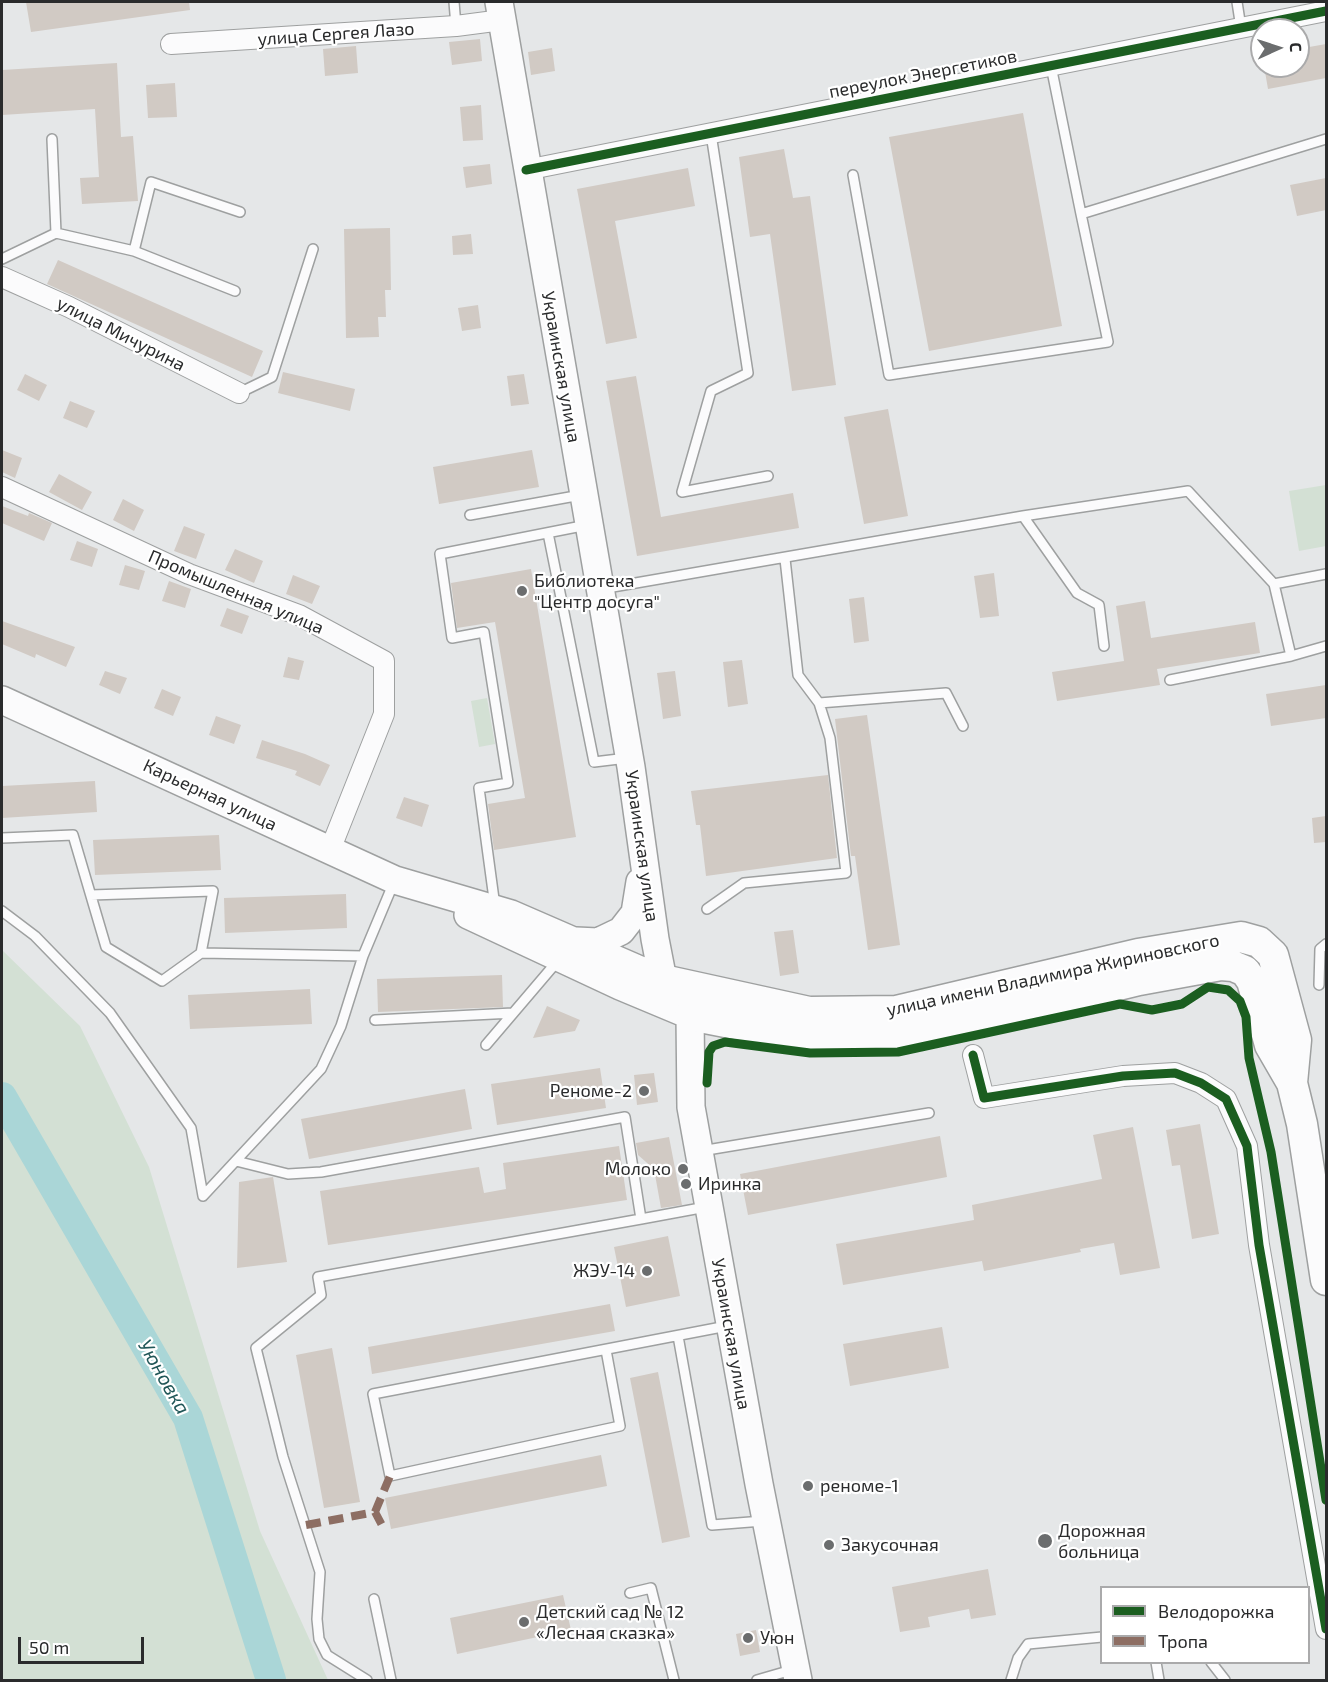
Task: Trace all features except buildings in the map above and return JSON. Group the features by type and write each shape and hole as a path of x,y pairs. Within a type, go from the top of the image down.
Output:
{"main road":[{"name":"Украинская улица","path":"500,11 631,763 663,980"},
{"name":"Карьерная улица","path":"2,700 407,885 508,935 690,1015"},
{"path":"567,939 586,943 608,939 621,931 635,913 641,890 633,817 631,763"},
{"name":"Карьерная улица","path":"407,885 511,914 663,980"},
{"name":"улица имени Владимира Жириновского","path":"663,980 809,1012 896,1011 1138,954 1240,937 1259,942 1273,955 1296,1040 1292,1083"},
{"name":"улица имени Владимира Жириновского","path":"690,1015 812,1039 904,1037 1139,980 1221,965 1245,971 1252,981 1270,1045 1292,1083 1302,1124 1326,1280"},
{"path":"663,980 670,992 686,1003 690,1015"},
{"name":"Украинская улица","path":"690,1015 691,1107 729,1325 797,1675"},
{"path":"698,1149 699,1052 708,1037 728,1032 778,1040 812,1039"}],"street":[{"name":"улица Сергея Лазо","path":"171,44 456,26 500,11"},
{"name":"переулок Энергетиков","path":"526,170 1326,11"},
{"name":"улица Мичурина","path":"2,277 69,307 239,393"},
{"name":"Промышленная улица","path":"2,487 189,574 299,615 384,660 384,714 330,850"},
{"path":"973,1055 984,1098 1123,1076 1175,1073 1201,1083 1226,1099 1247,1146 1260,1245 1326,1629"}],"lane":[{"path":"454,2 456,26"},
{"path":"1237,2 1241,28"},
{"path":"853,175 889,375 1108,342 1051,66"},
{"path":"711,134 748,373 711,391 682,492 768,476"},
{"path":"1081,214 1326,139"},
{"path":"52,140 56,233"},
{"path":"134,251 151,183 240,212"},
{"path":"2,259 56,233 134,251 235,291"},
{"path":"239,393 272,377 313,249"},
{"path":"601,589 785,559 1023,516 1188,492 1274,584 1291,656"},
{"path":"470,515 584,495"},
{"path":"1023,516 1077,593 1099,605 1104,646"},
{"path":"494,899 479,788 508,783 484,632 452,638 440,554 589,524"},
{"path":"548,532 594,762 631,763"},
{"path":"707,909 744,883 846,873 830,738 819,703 798,675 785,559"},
{"path":"1274,584 1326,574"},
{"path":"1170,680 1291,656 1326,645"},
{"path":"819,703 946,693 963,726"},
{"path":"2,838 74,835 106,947 162,981 201,953 363,956"},
{"path":"2,911 35,936 110,1013 191,1128 203,1196 321,1069 341,1026 363,956 407,885"},
{"path":"91,895 213,891 201,953"},
{"path":"1319,985 1320,949 1326,944"},
{"path":"486,1045 555,964"},
{"path":"375,1020 513,1013"},
{"path":"698,1149 929,1113"},
{"path":"236,1161 288,1174 321,1172 625,1117 641,1218"},
{"path":"367,1680 327,1655 319,1639 317,1619 320,1572 283,1457 256,1348 321,1295 318,1277 708,1206"},
{"path":"606,1350 620,1426 390,1476 373,1394 729,1325"},
{"path":"678,1336 712,1525 766,1521"},
{"path":"630,1593 651,1588 674,1680"},
{"path":"375,1599 391,1680"},
{"path":"1011,1680 1018,1658 1028,1644 1100,1637"},
{"path":"1156,1664 1159,1680"},
{"path":"1213,1664 1225,1680"},
{"path":"757,1680 797,1675"}],"shaded area":[{"path":"1326,485 1326,546 1299,551 1289,491"},
{"path":"487,698 495,744 479,747 471,701"},
{"path":"2,950 80,1026 149,1167 260,1531 328,1680 2,1680"}],"waterway":[{"name":"Уюновка","path":"2,1097 188,1418 271,1680"}],"marked path":[{"path":"375,1512 390,1476"},
{"path":"306,1525 375,1512 385,1531"}],"cycle path":[{"path":"526,170 1326,11"},
{"path":"707,1083 709,1052 713,1046 725,1042 810,1053 898,1052 1120,1004 1152,1010 1182,1004 1208,987 1228,990 1240,1001 1246,1017 1249,1058 1271,1152 1326,1500"},
{"path":"973,1055 984,1098 1123,1076 1175,1073 1201,1083 1226,1099 1247,1146 1259,1245 1326,1629"}],"place":[{"name":"Библиотека \"Центр досуга\"","path":"522,591"},
{"name":"Реноме-2","path":"644,1091"},
{"name":"Молоко","path":"683,1169"},
{"name":"Иринка","path":"686,1184"},
{"name":"ЖЭУ-14","path":"647,1271"},
{"name":"реноме-1","path":"808,1486"},
{"name":"Дорожная больница","path":"1045,1541"},
{"name":"Закусочная","path":"829,1545"},
{"name":"Детский сад № 12 «Лесная сказка»","path":"524,1622"},
{"name":"Уюн","path":"748,1638"}]}
